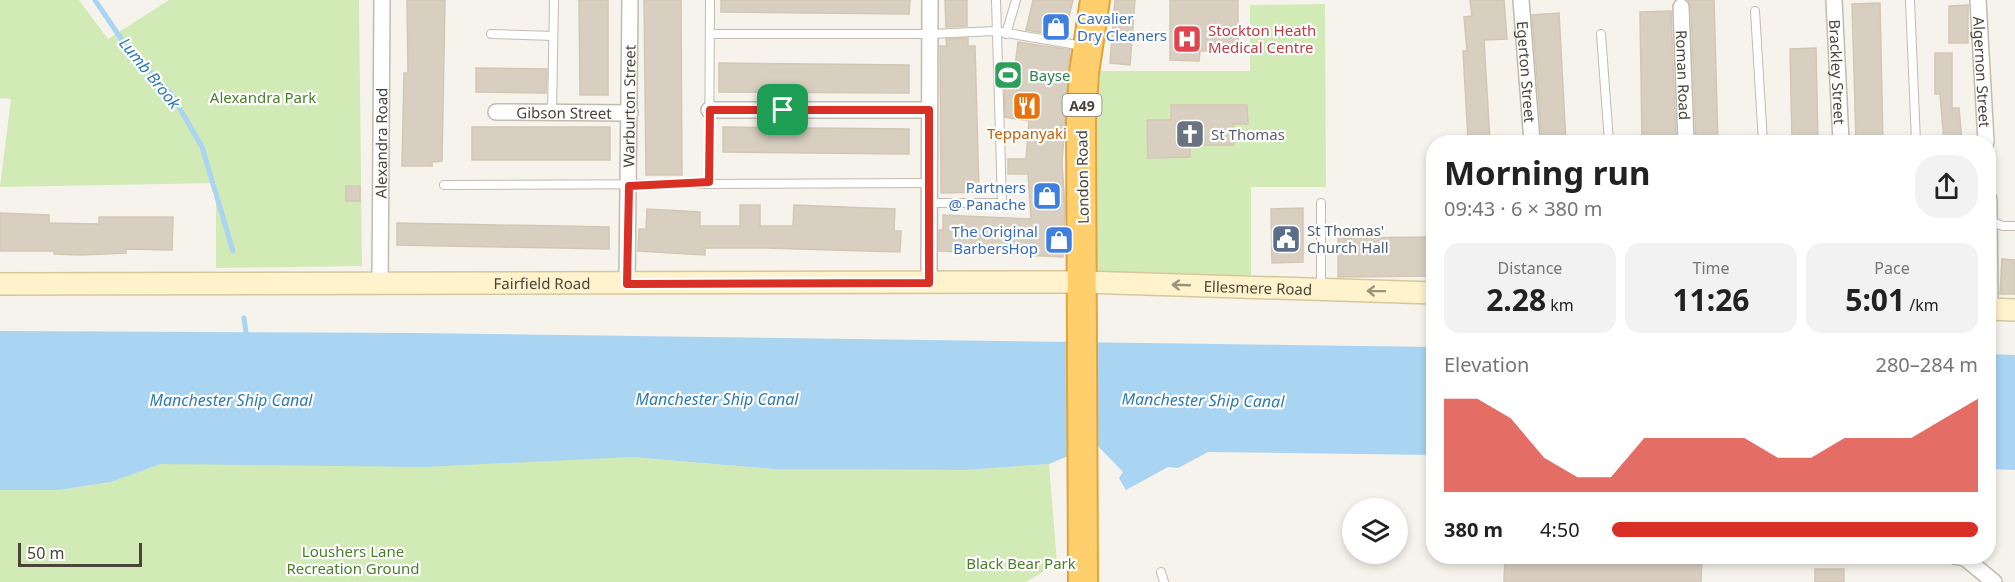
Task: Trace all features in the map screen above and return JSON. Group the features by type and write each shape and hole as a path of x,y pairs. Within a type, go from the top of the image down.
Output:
{"highway":[{"name":"London Road","path":"1083,282 1081,122 1095,0"},
{"name":"A49","path":"1083,282 1083,575"}],"main road":[{"name":"Fairfield Road","path":"0,284 1083,282"},
{"name":"Ellesmere Road","path":"1083,282 1426,293"},
{"path":"1996,309 2015,310"}],"street":[{"name":"Alexandra Road","path":"380,285 382,0"},
{"name":"Warburton Street","path":"627,284 630,0"},
{"path":"929,283 930,0"},
{"name":"Egerton Street","path":"1521,0 1531,135"},
{"name":"Brackley Street","path":"1834,0 1841,135"},
{"name":"Algernon Street","path":"1978,0 1986,135"},
{"name":"Roman Road","path":"1681,7 1686,135"},
{"path":"710,110 929,110"},
{"name":"Gibson Street","path":"496,112 630,113"},
{"path":"1972,564 1994,582"}],"lane":[{"path":"552,112 554,0"},
{"path":"709,182 710,0"},
{"path":"930,203 1002,203 995,31 996,0"},
{"path":"1006,34 1016,0"},
{"path":"1910,0 1916,135"},
{"path":"1755,11 1763,135"},
{"path":"710,34 930,34 995,31 1088,46"},
{"path":"491,34 553,36"},
{"path":"1601,34 1608,135"},
{"path":"444,185 629,186 709,182 929,183"},
{"path":"1321,203 1321,290"},
{"path":"1996,222 2015,226"},
{"path":"1161,572 1164,582"}],"green space":[{"name":"Alexandra Park","path":"0,0 79,0 108,39 169,0 359,0 362,266 216,268 216,183 0,187 11,99 0,98"},
{"path":"1325,4 1326,187 1251,187 1251,275 1088,276 1087,71 1250,71 1250,5"},
{"path":"631,457 774,469 965,470 1049,464 1057,563 1026,582 0,582 0,490 59,490 111,482 161,464"}],"water":[{"name":"Manchester Ship Canal","path":"0,331 415,333 1426,347 1426,455 1208,452 1178,468 1168,467 1126,490 1119,478 1123,472 1096,444 1049,464 965,470 774,469 631,457 425,467 161,464 111,482 59,490 0,490"},
{"path":"1996,354 2015,355 2015,470 1996,469"}],"building":[{"path":"407,0 445,0 442,161 432,162 432,166 402,166 404,73 408,73"},
{"path":"579,0 608,0 608,95 580,95"},
{"path":"644,0 681,0 682,175 646,175"},
{"path":"721,0 910,0 909,14 721,12"},
{"path":"945,0 967,0 967,26 946,27"},
{"path":"1033,0 1073,0 1064,37 1026,30"},
{"path":"1115,0 1135,0 1130,65 1110,63"},
{"path":"1170,0 1238,0 1238,51 1200,51 1199,61 1170,60"},
{"path":"1470,0 1504,0 1507,39 1484,40 1490,135 1468,135 1463,51 1467,51 1464,17 1472,16"},
{"path":"1688,0 1714,0 1718,135 1696,135 1691,7"},
{"path":"1880,3 1883,135 1856,135 1852,4"},
{"path":"1968,5 1968,43 1949,43 1949,6"},
{"path":"1671,11 1676,135 1642,135 1640,12"},
{"path":"1559,13 1566,135 1541,135 1532,15"},
{"path":"968,38 968,46 975,46 979,192 941,193 940,46 947,46 946,39"},
{"path":"1018,42 1070,50 1062,163 1065,208 1063,257 939,251 939,230 943,230 943,215 1031,219 1028,174 1008,174 1008,159 1026,159 1029,121 1005,117 1004,75 1014,76"},
{"path":"1816,48 1818,135 1792,135 1790,49"},
{"path":"1935,53 1952,53 1952,108 1959,108 1961,135 1943,135 1940,94 1935,94"},
{"path":"719,63 909,65 909,93 719,92"},
{"path":"476,68 547,69 546,93 476,92"},
{"name":"St Thomas","path":"1171,105 1247,105 1248,124 1233,124 1234,145 1190,145 1190,157 1148,158 1147,120 1171,120"},
{"path":"472,127 610,127 610,160 472,160"},
{"path":"723,127 909,129 909,154 723,152"},
{"path":"346,186 360,186 360,201 346,201"},
{"path":"740,205 760,205 760,226 793,226 794,205 895,209 894,231 901,231 900,252 705,248 705,255 638,251 639,229 646,229 647,209 700,212 700,226 740,226"},
{"path":"1303,208 1303,262 1272,263 1271,209"},
{"path":"0,213 49,215 49,223 99,224 99,217 173,217 172,250 126,249 126,253 80,255 54,254 54,251 0,251"},
{"path":"397,223 609,227 609,249 397,245"},
{"path":"1426,237 1426,276 1338,277 1338,238"},
{"path":"2002,259 2015,260 2015,294 2000,294"},
{"path":"1505,564 1702,564 1701,582 1504,582"},
{"path":"1815,569 1844,569 1844,582 1815,582"}],"waterway":[{"name":"Lumb Brook","path":"95,0 126,46 172,95 202,147 233,251"},
{"name":"Lumb Brook","path":"244,318 247,340"}],"place":[{"name":"Cavalier Dry Cleaners","path":"1056,27"},
{"name":"Stockton Heath Medical Centre","path":"1187,39"},
{"name":"Bayse","path":"1008,75"},
{"name":"Teppanyaki","path":"1027,106"},
{"name":"St Thomas","path":"1190,134"},
{"name":"Partners @ Panache","path":"1047,196"},
{"name":"St Thomas' Church Hall","path":"1286,239"},
{"name":"The Original BarbersHop","path":"1059,240"}],"route":[{"path":"710,110 783,110 929,110 929,283 627,284 629,186 709,182 710,110"}],"park label":[{"name":"Loushers Lane Recreation Ground","path":"353,560"},
{"name":"Black Bear Park","path":"1021,563"}]}
